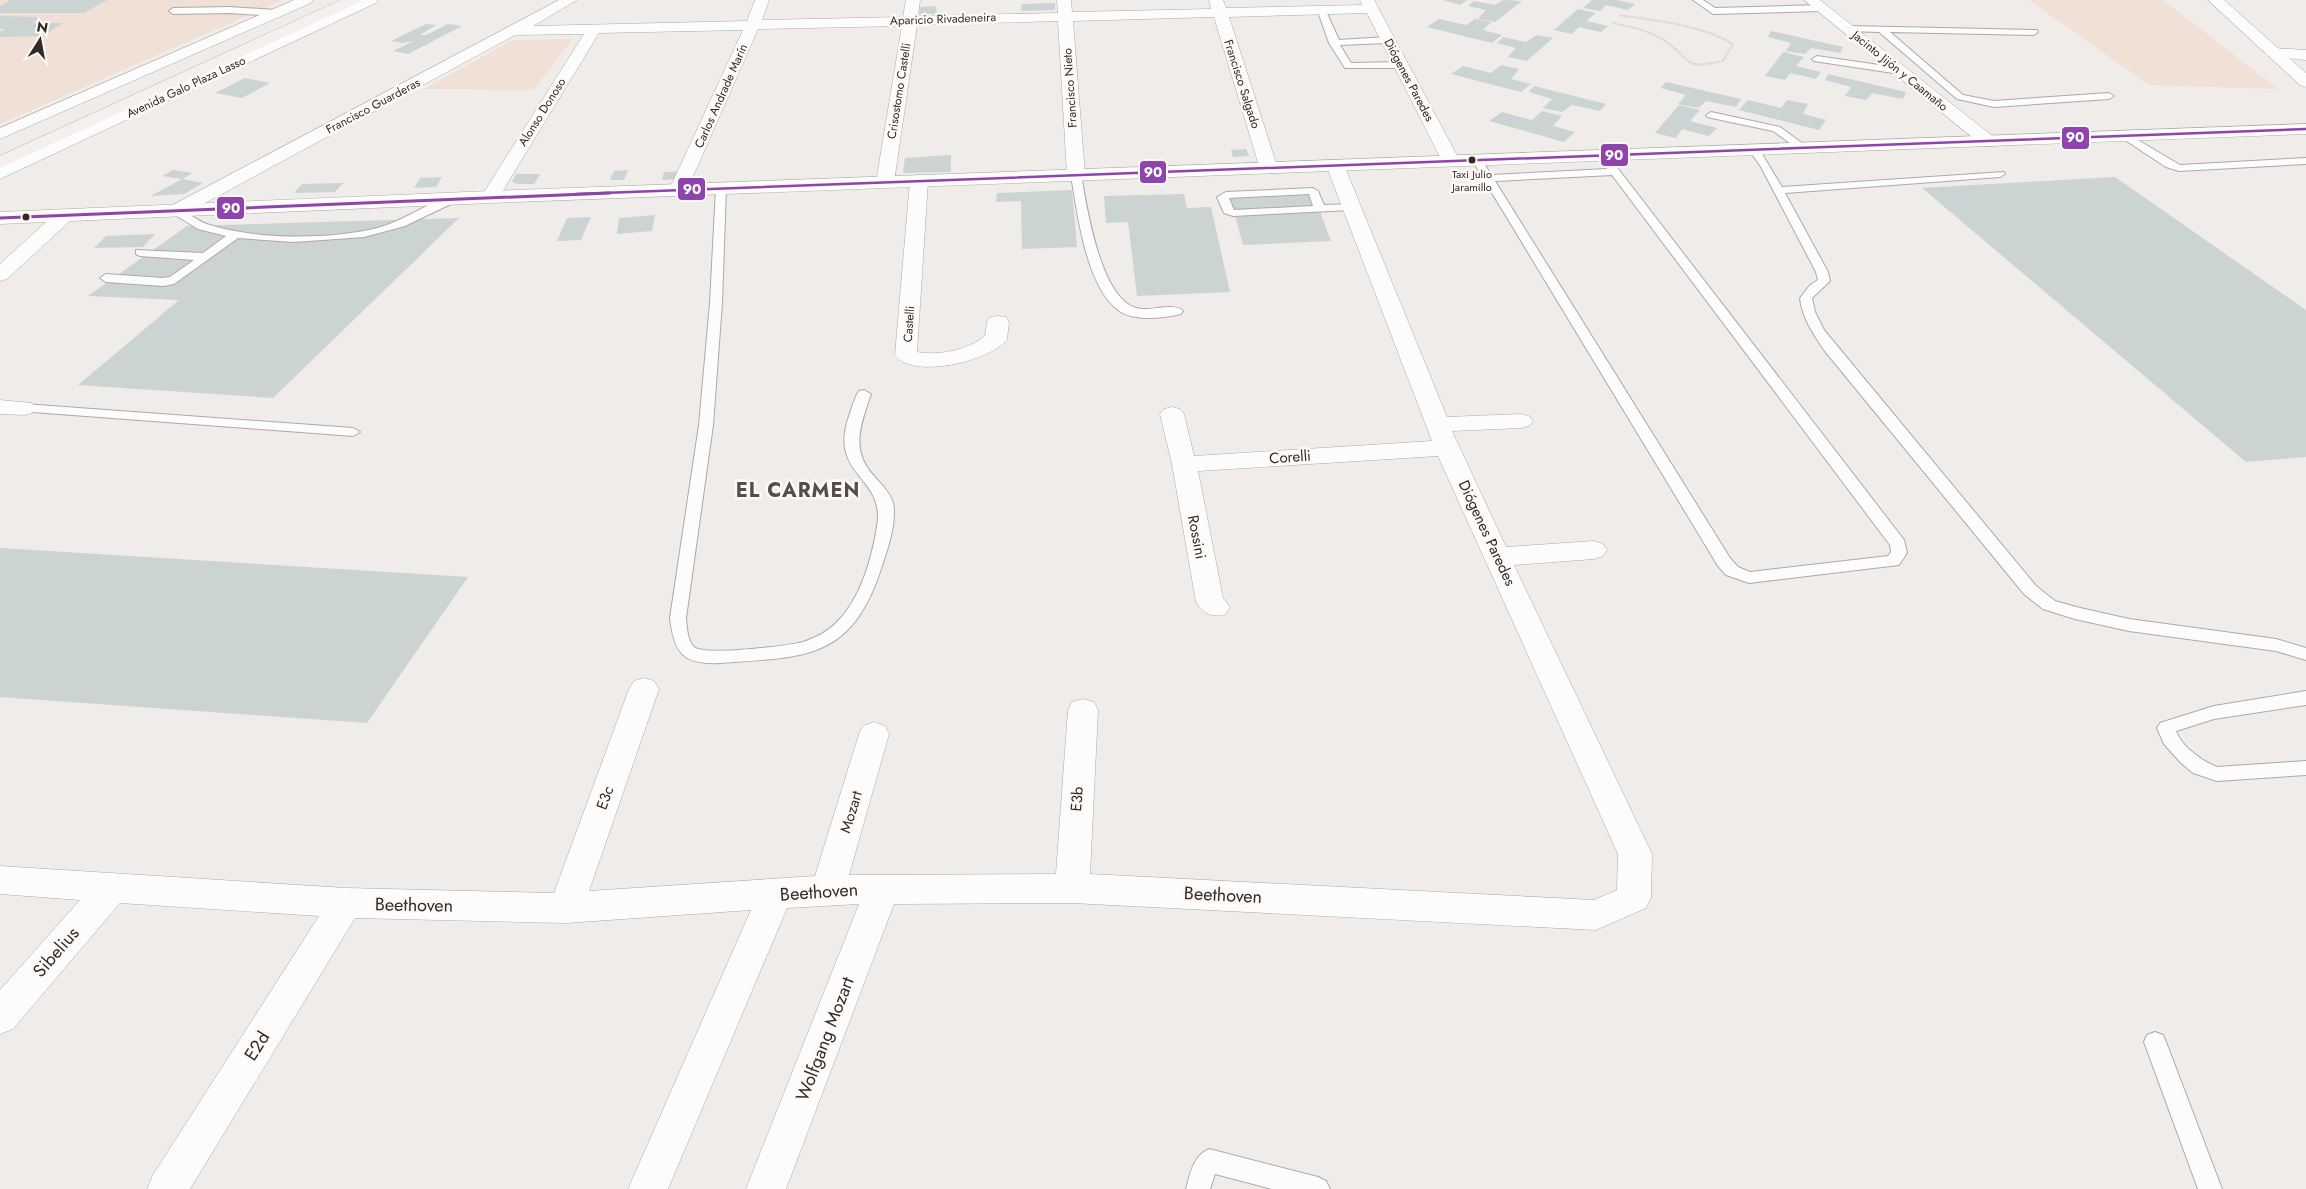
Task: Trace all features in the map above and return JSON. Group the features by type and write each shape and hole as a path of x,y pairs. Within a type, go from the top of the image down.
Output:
{"main road":[{"name":"Avenida Galo Plaza Lasso","path":"0,144 320,0"},
{"name":"Avenida Galo Plaza Lasso","path":"0,162 353,0"}],"street":[{"path":"0,134 306,0"},
{"name":"Avenida Galo Plaza Lasso","path":"0,174 371,0"},
{"name":"Francisco Guarderas","path":"176,211 570,0"},
{"name":"Carlos Andrade Marín","path":"678,190 762,0"},
{"name":"Crisostomo Castelli","path":"885,182 913,0"},
{"path":"2215,0 2306,82"},
{"name":"Aparicio Rivadeneira","path":"514,31 910,20 1064,8 1217,6 1321,9 1369,4"},
{"name":"Diógenes Paredes","path":"1369,4 1452,160"},
{"name":"Jacinto Jijón y Caamaño","path":"1816,4 1989,142"},
{"name":"Francisco Salgado","path":"1217,6 1268,169"},
{"name":"Francisco Nieto","path":"1064,8 1076,175"},
{"name":"Alonso Donoso","path":"490,197 595,28"},
{"path":"2273,53 2306,56"},
{"path":"0,218 456,198 2306,129"},
{"name":"Diógenes Paredes","path":"1335,165 1443,436 1635,854 1634,898"},
{"name":"Castelli","path":"919,181 906,356 911,359 938,359 980,350 996,339 998,322"},
{"path":"0,275 64,216"},
{"path":"0,407 24,408"},
{"path":"1172,414 1184,464"},
{"name":"Corelli","path":"1184,464 1443,436 1521,421"},
{"name":"Rossini","path":"1184,464 1210,602 1216,607"},
{"path":"1498,557 1594,550"},
{"name":"E3c","path":"566,908 644,689"},
{"name":"E3b","path":"1072,888 1083,710"},
{"name":"Mozart","path":"828,890 874,734"},
{"name":"Beethoven","path":"0,880 346,903 566,908 883,888 1072,888 1596,915 1634,898"},
{"name":"Sibelius","path":"0,1017 112,888"},
{"name":"Wolfgang Mozart","path":"766,1189 883,888"},
{"path":"648,1189 775,894"},
{"name":"E2d","path":"167,1189 346,903"}],"lane":[{"path":"1697,0 1713,11 1816,4"},
{"path":"1321,9 1348,66 1401,65"},
{"path":"173,11 229,10 276,13"},
{"path":"1848,29 2034,32"},
{"path":"1881,29 1960,97 1994,104 2109,96"},
{"path":"1336,42 1388,40"},
{"path":"1817,59 1900,71"},
{"path":"1711,115 1781,131 1805,149"},
{"path":"2126,136 2170,165 2179,168 2306,160"},
{"path":"1755,151 1779,190 1822,272 1824,281 1814,288 1806,298 1807,312 1828,347 2030,590 2049,604 2074,613 2129,625 2276,645 2306,654"},
{"path":"1477,160 1724,562 1732,571 1749,578 1893,561 1899,553 1898,544 1602,155"},
{"path":"1488,178 1614,172"},
{"path":"1779,190 2000,174"},
{"path":"1076,175 1088,234 1104,284 1116,304 1125,310 1134,312 1177,311"},
{"path":"722,188 716,303 706,425 678,618 681,643 689,653 706,658 787,652 822,644 849,620 871,580 886,512 884,499 860,468 850,449 850,438 864,394"},
{"path":"1320,208 1313,191 1226,194 1223,197 1228,211 1233,213 1351,207"},
{"path":"176,211 204,228 235,235 312,237 363,234 411,219 456,198"},
{"path":"106,278 169,281 235,235"},
{"path":"140,252 204,256"},
{"path":"24,408 353,432"},
{"path":"2306,698 2205,715 2177,722 2166,728 2170,739 2186,757 2200,768 2217,774 2306,768"},
{"path":"2156,1042 2210,1189"},
{"path":"1198,1189 1202,1173 1209,1161 1318,1189"}],"path":[{"path":"1613,23 1643,30 1664,39 1679,52 1686,62 1702,66 1723,61 1733,44 1724,37 1619,15"}],"shaded area":[{"path":"0,0 283,0 0,124"},
{"path":"2029,0 2163,0 2278,89 2149,85"},
{"path":"573,39 533,90 424,89 513,40"}],"building":[{"path":"10,0 107,0 84,13 0,13 0,6"},
{"path":"1443,0 1467,0 1460,5"},
{"path":"1504,0 1522,1 1495,22 1478,19 1486,10 1468,6 1474,1 1495,5"},
{"path":"1592,0 1616,0 1635,4 1628,10 1606,5 1600,11 1583,8"},
{"path":"1055,3 1055,10 1021,11 1022,4"},
{"path":"936,6 937,14 919,14 920,7"},
{"path":"1578,9 1596,13 1586,21 1608,26 1601,32 1579,27 1572,34 1554,30"},
{"path":"0,16 40,17 33,23 63,23 43,36 0,37 0,32 5,29 0,29"},
{"path":"1439,19 1466,25 1475,19 1491,22 1483,30 1502,35 1492,43 1427,27"},
{"path":"426,24 436,25 420,35 426,35 448,24 462,26 408,54 393,51 414,41 403,43 391,41"},
{"path":"1771,31 1843,47 1840,53 1811,48 1805,54 1786,51 1791,43 1768,37"},
{"path":"1537,35 1553,38 1527,61 1508,57 1516,48 1497,43 1503,37 1526,42"},
{"path":"1783,52 1804,57 1796,66 1821,72 1816,79 1790,73 1785,80 1765,76"},
{"path":"1501,65 1519,69 1511,79 1531,84 1521,92 1451,74 1463,66 1491,73"},
{"path":"1828,74 1906,92 1903,99 1872,93 1866,100 1845,96 1851,87 1825,80"},
{"path":"245,78 270,83 242,98 215,93"},
{"path":"1666,82 1741,99 1736,107 1706,101 1698,108 1678,104 1686,95 1661,88"},
{"path":"1534,86 1606,104 1600,111 1572,105 1562,112 1543,108 1552,99 1529,92"},
{"path":"1748,100 1781,108 1787,100 1808,104 1803,114 1826,120 1819,130 1739,110"},
{"path":"1679,105 1700,110 1690,121 1717,128 1709,136 1682,129 1676,138 1655,133"},
{"path":"1542,111 1562,116 1553,126 1575,132 1564,142 1489,121 1502,112 1532,120"},
{"path":"1246,149 1249,156 1233,157 1231,150"},
{"path":"951,155 951,172 903,173 905,158"},
{"path":"173,170 193,173 182,179 162,176"},
{"path":"628,170 624,180 610,180 614,171"},
{"path":"683,171 678,179 662,180 664,172"},
{"path":"516,174 540,174 534,184 517,184 512,182"},
{"path":"442,177 436,187 414,188 420,178"},
{"path":"2115,177 2306,310 2306,457 2246,462 1922,188"},
{"path":"182,179 203,183 184,194 151,196"},
{"path":"343,183 335,192 294,193 302,184"},
{"path":"1072,190 1077,247 1022,249 1021,201 996,202 997,193"},
{"path":"1312,190 1331,241 1243,245 1229,193"},
{"path":"1184,194 1187,208 1211,207 1230,292 1137,296 1128,222 1106,223 1104,196"},
{"path":"655,215 652,231 617,234 619,218"},
{"path":"591,217 581,240 557,241 567,218"},
{"path":"459,218 273,398 78,385 179,300 88,296 187,226"},
{"path":"155,234 143,247 94,248 106,236"},
{"path":"0,548 468,577 367,723 0,697"}],"transit line":[{"name":"90","path":"0,218 490,197 2306,129"}],"place":[{"name":"Taxi Julio Jaramillo","path":"1472,160"}],"district":[{"name":"EL CARMEN","path":"798,490"}]}
